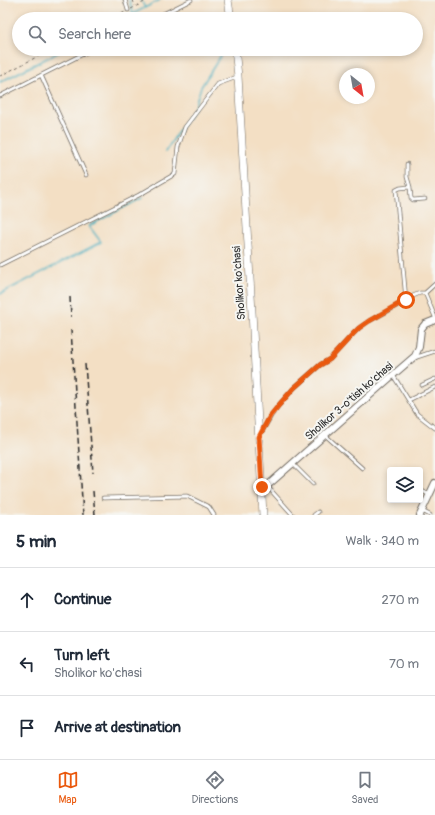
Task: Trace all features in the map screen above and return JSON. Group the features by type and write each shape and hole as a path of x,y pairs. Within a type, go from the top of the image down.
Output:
{"street":[{"path":"228,0 230,12"},
{"name":"Sholikor ko'chasi","path":"236,56 259,437 265,486 263,515"},
{"path":"413,359 418,350 421,329 425,324 435,320"},
{"name":"Sholikor 3-o'tish ko'chasi","path":"265,486 293,464 413,359"},
{"path":"421,513 435,483"}],"lane":[{"path":"125,0 128,10"},
{"path":"167,12 191,0"},
{"path":"0,96 79,56"},
{"path":"41,75 86,175"},
{"path":"0,265 139,195 175,174 178,147 185,127 218,84 238,76"},
{"path":"407,164 407,177 411,198 413,200 425,199"},
{"path":"406,300 396,190 398,188 410,187"},
{"path":"259,437 270,416 294,388 320,365 330,359 359,328 413,296 420,293 425,293 435,284"},
{"path":"425,293 435,317"},
{"path":"413,359 435,351"},
{"path":"393,375 417,414 435,428"},
{"path":"422,386 435,379"},
{"path":"409,400 435,388"},
{"path":"325,435 362,468"},
{"path":"293,464 313,484"},
{"path":"265,486 293,515"},
{"path":"423,492 430,495"},
{"path":"103,498 187,496 209,507 214,515"},
{"path":"314,515 318,512"},
{"path":"421,513 430,515"}],"path":[{"path":"133,0 136,6 148,0"},
{"path":"124,12 128,10"},
{"path":"0,76 39,56"}],"waterway":[{"path":"129,0 132,12"},
{"path":"141,0 145,8"},
{"path":"137,12 160,0"},
{"path":"0,82 51,56"},
{"path":"165,152 194,108 201,87 220,56"},
{"path":"0,294 101,242 89,226 142,198"}],"railway":[{"path":"70,297 71,317"},
{"path":"71,330 83,515"},
{"path":"85,364 93,473"},
{"path":"93,491 95,515"}],"route":[{"path":"262,487 259,437 270,416 294,388 320,365 330,359 359,328 406,300"}]}
